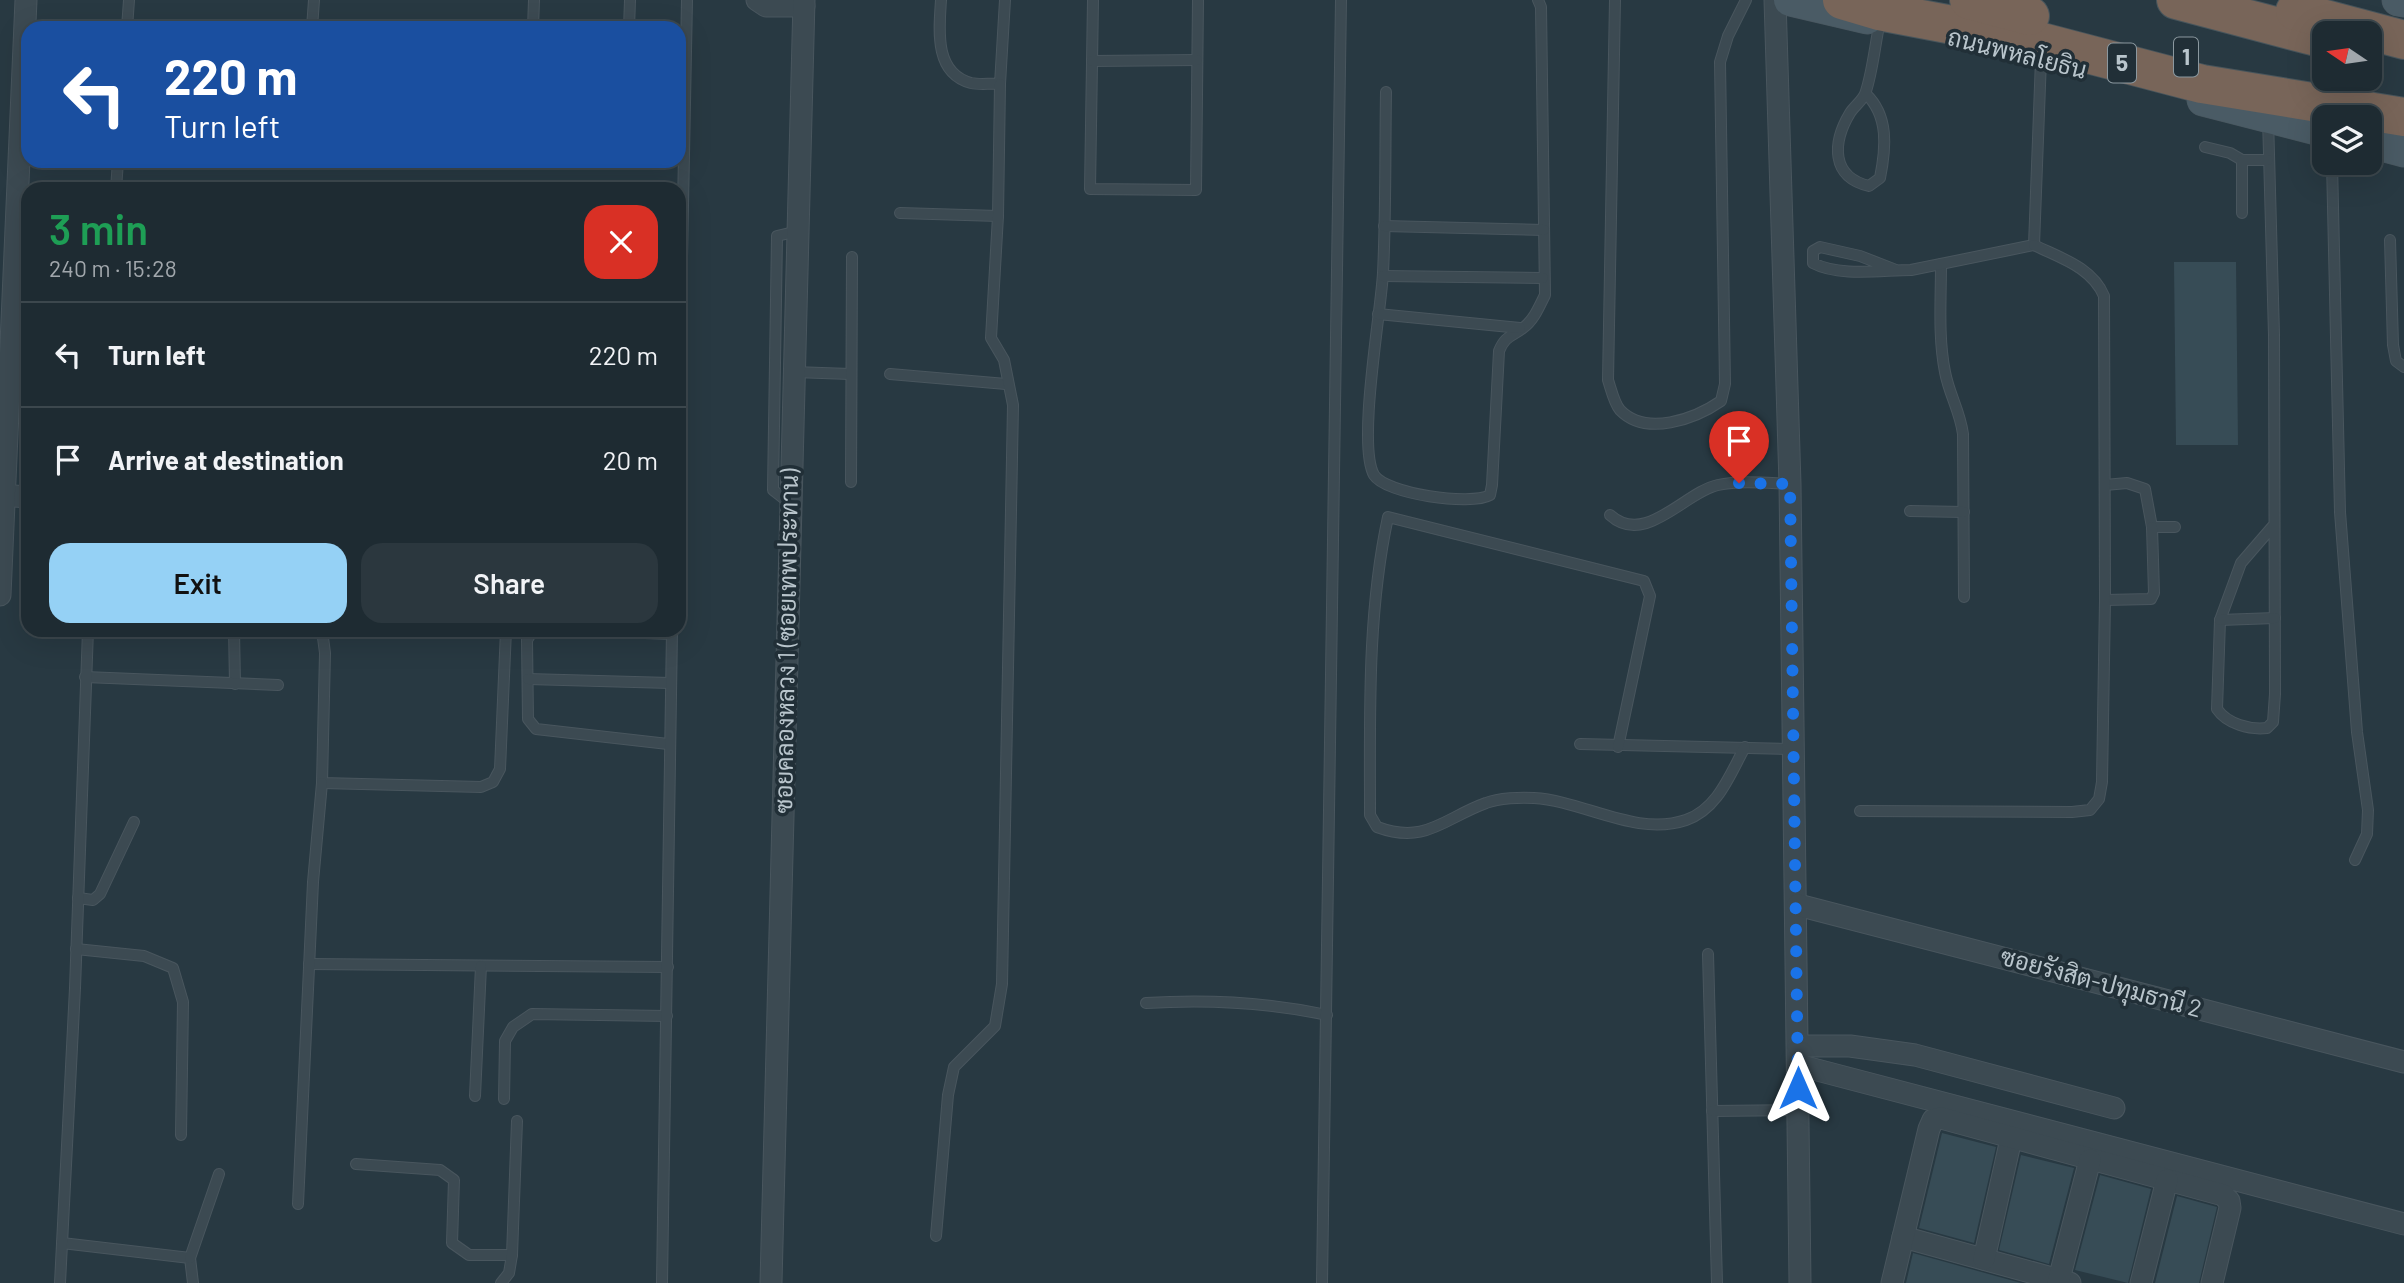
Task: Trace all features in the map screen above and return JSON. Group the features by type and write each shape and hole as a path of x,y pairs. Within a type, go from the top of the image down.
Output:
{"highway":[{"name":"5","path":"1842,0 1879,11 2042,42 2202,84 2404,116"},
{"name":"ถนนพหลโยธิน","path":"1969,0 2404,116"},
{"path":"2176,0 2312,36"},
{"path":"2256,0 2404,40"},
{"path":"2382,54 2404,60"}],"main road":[{"name":"ถนนพหลโยธิน","path":"1790,0 2041,59 2312,128"},
{"path":"2398,0 2404,1"},
{"path":"2382,145 2404,151"}],"street":[{"path":"25,21 26,0"},
{"path":"757,0 766,6 804,3"},
{"path":"1775,0 1790,484 1798,905 1800,1283"},
{"name":"ซอยคลองหลวง 1 (ซอยเทพประทาน)","path":"771,1283 804,3"},
{"path":"0,595 21,108"},
{"path":"3,495 21,496"},
{"name":"ซอยรังสิต-ปทุมธานี 2","path":"1798,905 2404,1062"},
{"path":"1798,1056 1850,1046 1915,1055 2114,1108"},
{"path":"1798,1056 2404,1224"},
{"path":"1892,1283 1933,1120 1941,1118 2011,1139 2215,1191 2229,1201 2212,1283"},
{"path":"1984,1259 2011,1139"},
{"path":"1903,1237 2062,1282 2090,1160"},
{"path":"2141,1283 2167,1180"}],"lane":[{"path":"128,21 129,0"},
{"path":"312,21 314,0"},
{"path":"533,21 534,0"},
{"path":"629,21 630,0"},
{"path":"686,52 687,0"},
{"path":"941,0 940,47 949,69 971,83 1000,84"},
{"path":"936,1236 948,1095 954,1067 995,1026 1002,984 1013,405 1006,384 1004,360 990,338 998,216 1000,84 1005,0"},
{"path":"1093,0 1090,189 1196,190 1198,0"},
{"path":"1322,1283 1341,0"},
{"path":"1386,92 1383,276 1371,395 1373,473 1381,483 1398,489 1472,502 1490,495 1492,485 1499,351 1509,335 1523,328 1537,313 1545,295 1541,7 1538,0"},
{"path":"1615,0 1608,380 1618,408 1634,421 1659,424 1701,415 1721,401 1725,384 1720,62 1728,36 1746,0"},
{"path":"1866,94 1881,114 1885,139 1880,178 1869,186 1852,182 1843,174 1838,152 1850,113 1866,94 1880,21"},
{"path":"2034,245 2041,59"},
{"path":"1092,61 1197,60"},
{"path":"2268,116 2274,335 2274,714 2267,728 2257,729 2224,719 2217,709 2220,620 2241,563 2273,526"},
{"path":"2205,147 2230,153 2242,160 2269,160"},
{"path":"2242,160 2242,213"},
{"path":"2333,175 2340,512 2357,732 2368,810 2367,834 2355,860"},
{"path":"900,212 998,216"},
{"path":"1384,226 1544,230"},
{"path":"791,504 773,490 777,236 798,231"},
{"path":"2390,240 2393,345 2396,361 2404,367"},
{"path":"1860,811 2090,810 2099,799 2102,782 2105,600 2104,296 2098,281 2082,269 2034,245 1941,264 1896,270 1826,270 1814,263 1813,251 1820,247 1860,256 1896,270"},
{"path":"851,482 852,257"},
{"path":"1941,264 1941,346 1945,376 1961,413 1965,597"},
{"path":"1383,276 1543,278"},
{"path":"1378,314 1523,328"},
{"path":"794,372 850,374"},
{"path":"890,374 1006,384"},
{"path":"2105,485 2127,483 2146,489 2152,527 2154,593 2151,599 2105,600"},
{"path":"1610,515 1627,524 1640,524 1666,514 1702,489 1720,484 1790,484"},
{"path":"1910,511 1964,512"},
{"path":"1618,747 1650,596 1644,581 1388,517 1382,548 1369,715 1370,815 1377,827 1415,834 1448,824 1488,802 1535,798 1664,825 1704,811 1721,791 1745,747"},
{"path":"2152,527 2175,527"},
{"path":"2220,620 2275,618"},
{"path":"60,1283 88,637"},
{"path":"234,637 235,684"},
{"path":"298,1204 309,964 322,783 325,653 323,637"},
{"path":"322,783 481,787 493,782 500,769 506,637"},
{"path":"529,637 528,719 536,729 668,744"},
{"path":"662,1283 668,967 668,744 672,637"},
{"path":"85,677 278,685"},
{"path":"528,680 670,683"},
{"path":"1580,744 1618,747 1793,749"},
{"path":"78,898 93,900 100,894 134,822"},
{"path":"76,949 144,956 173,968 183,1002 181,1135"},
{"path":"1708,954 1717,1283"},
{"path":"309,964 668,967"},
{"path":"475,1096 481,966"},
{"path":"1146,1003 1196,1000 1262,1003 1327,1015"},
{"path":"504,1099 505,1041 513,1027 532,1014 667,1016"},
{"path":"1712,1111 1798,1110"},
{"path":"501,1283 509,1273 512,1255 517,1121"},
{"path":"356,1164 440,1170 449,1174 454,1180 452,1243 469,1255 512,1255"},
{"path":"193,1283 190,1258 219,1174"},
{"path":"62,1243 190,1258"}],"building":[{"path":"2174,262 2236,262 2238,445 2176,445"},
{"path":"1942,1133 1996,1147 1974,1243 1919,1228"},
{"path":"2021,1155 2074,1168 2049,1264 1999,1250"},
{"path":"2100,1175 2151,1189 2128,1283 2075,1270"},
{"path":"2177,1196 2217,1207 2199,1283 2155,1283"},
{"path":"1913,1253 2021,1283 1906,1283"}],"route":[{"path":"1739,483 1790,484 1798,905 1798,1088"}]}
